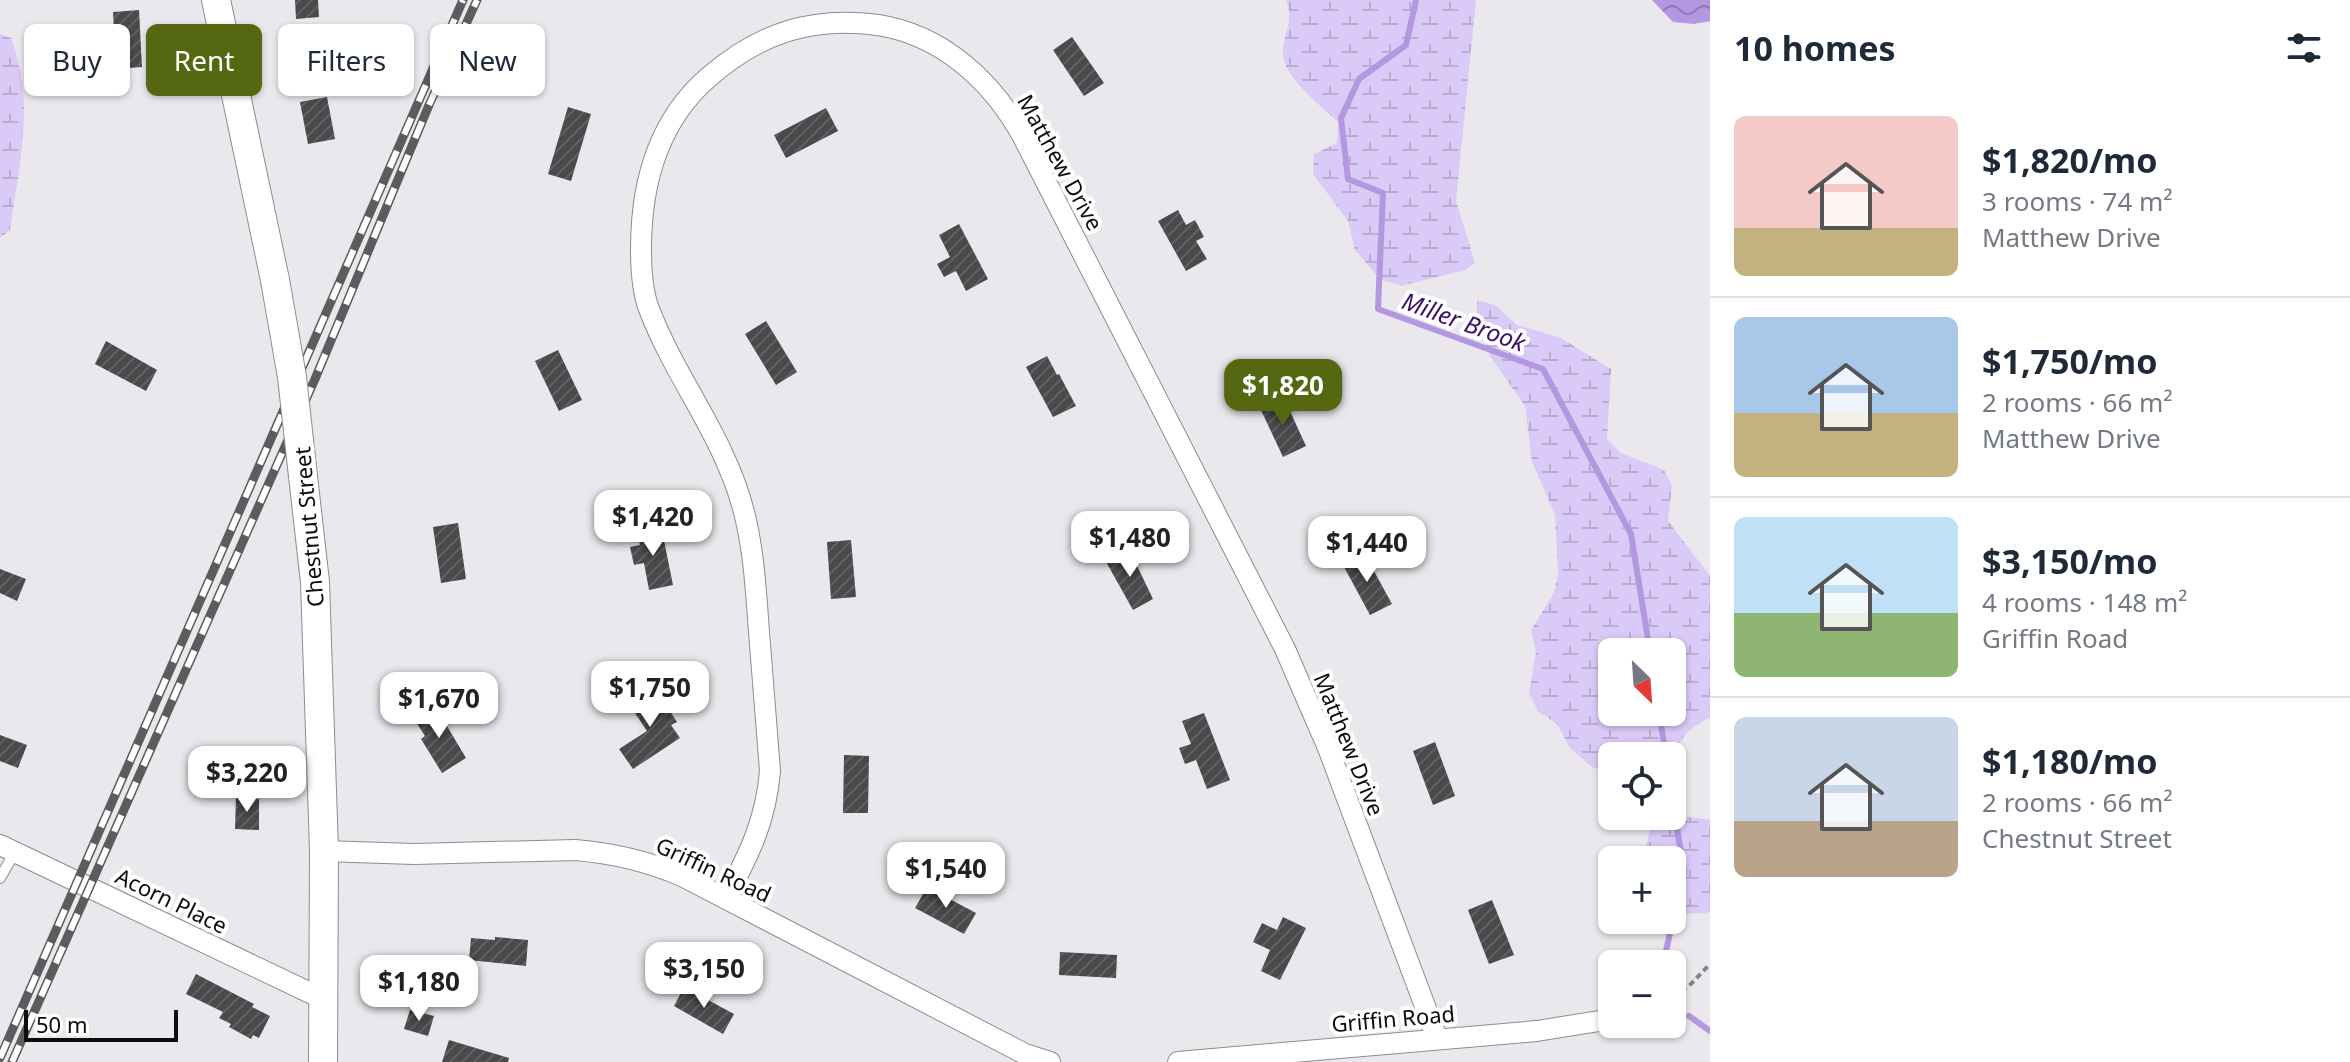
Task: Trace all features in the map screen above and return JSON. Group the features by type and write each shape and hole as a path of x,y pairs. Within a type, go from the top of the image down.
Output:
{"main road":[{"name":"Chestnut Street","path":"216,0 275,280 292,377 315,582 324,851 323,1062"}],"street":[{"name":"Matthew Drive","path":"726,898 761,824 770,771 752,550 729,467 711,426 662,340 647,305 641,271 642,213 646,186 654,156 674,115 697,86 745,50 781,33 824,22 845,21 882,26 921,38 960,60 984,81 1011,114 1285,649 1328,748 1437,1038"},
{"name":"Acorn Place","path":"7,848 323,999"},
{"name":"Griffin Road","path":"324,851 414,854 575,850 600,852 653,864 726,898 1025,1054 1050,1062"},
{"name":"Griffin Road","path":"1178,1062 1290,1057 1437,1038 1565,1028 1598,1022"}],"lane":[{"path":"0,878 7,848"}],"path":[{"path":"1686,988 1710,964"}],"green space":[{"path":"1286,0 1476,0 1456,201 1475,263 1465,270 1401,286 1380,279 1355,250 1348,221 1313,174 1314,154 1337,143 1338,122 1303,89 1288,69 1283,49 1289,19"},
{"path":"0,34 11,38 19,62 24,109 21,157 10,230 0,238"},
{"path":"1477,300 1495,305 1517,325 1561,338 1611,369 1607,439 1621,453 1664,470 1672,486 1668,521 1710,576 1710,717 1688,731 1681,742 1598,742 1598,768 1592,767 1570,748 1557,724 1538,711 1529,693 1536,652 1531,630 1554,593 1558,573 1555,515 1532,462 1525,406 1490,356 1477,320"},
{"path":"1686,816 1710,820 1710,912 1686,914 1686,846 1646,846 1650,830 1686,830"}],"water":[{"path":"1652,0 1710,0 1710,21 1694,24 1673,22"}],"building":[{"path":"295,0 318,0 319,17 296,19"},
{"path":"139,10 142,67 130,68 130,24 114,24 113,12"},
{"path":"1072,37 1104,83 1084,96 1053,50"},
{"path":"327,97 335,139 308,144 300,102"},
{"path":"568,107 591,114 571,181 548,174"},
{"path":"826,108 838,131 786,158 774,135"},
{"path":"1178,210 1186,225 1195,220 1204,237 1196,241 1207,259 1186,271 1158,221"},
{"path":"959,224 988,279 966,291 956,271 944,277 937,264 950,257 939,235"},
{"path":"766,321 797,372 776,385 745,334"},
{"path":"106,341 157,370 146,391 95,364"},
{"path":"558,350 582,400 559,411 535,361"},
{"path":"1047,356 1076,406 1053,417 1026,367"},
{"path":"1283,396 1306,446 1283,457 1260,408"},
{"path":"458,523 466,579 441,583 433,527"},
{"path":"661,526 673,585 649,590 644,563 634,565 630,547 640,545 637,531"},
{"path":"851,540 856,597 831,599 827,542"},
{"path":"1129,549 1153,599 1133,610 1105,560"},
{"path":"1364,553 1392,604 1370,615 1343,565"},
{"path":"0,569 26,579 17,601 0,593"},
{"path":"654,687 677,722 671,725 680,738 633,769 619,749 647,731 629,704"},
{"path":"435,706 466,758 442,773 421,739 425,736 414,719"},
{"path":"1204,713 1230,780 1207,789 1196,760 1185,764 1179,748 1191,744 1182,721"},
{"path":"0,735 27,745 18,768 0,761"},
{"path":"1435,742 1455,796 1433,805 1413,751"},
{"path":"844,755 869,756 868,813 843,813"},
{"path":"236,798 259,799 259,830 235,829"},
{"path":"927,887 976,913 964,934 915,908"},
{"path":"1492,900 1514,955 1489,964 1468,910"},
{"path":"1283,917 1306,928 1280,980 1261,971 1270,950 1253,942 1262,923 1277,930"},
{"path":"495,937 528,940 526,966 469,960 471,938 495,940"},
{"path":"1060,952 1117,955 1116,978 1059,975"},
{"path":"196,974 254,1004 252,1007 270,1016 259,1038 253,1035 251,1039 229,1027 231,1024 219,1018 223,1012 186,994"},
{"path":"684,987 734,1014 723,1034 674,1006"},
{"path":"410,1010 434,1016 428,1036 404,1029"},
{"path":"449,1040 509,1058 508,1062 442,1062"}],"waterway":[{"name":"Miller Brook","path":"1416,0 1406,45 1359,79 1341,118 1348,179 1383,193 1378,309 1543,369 1631,534 1648,638"},
{"name":"Miller Brook","path":"1661,726 1664,742"},
{"name":"Miller Brook","path":"1666,950 1684,872 1677,830"},
{"name":"Miller Brook","path":"1689,1016 1710,1031"}],"railway":[{"path":"0,1058 463,0"},
{"path":"12,1062 315,379 429,105 477,0"}]}
